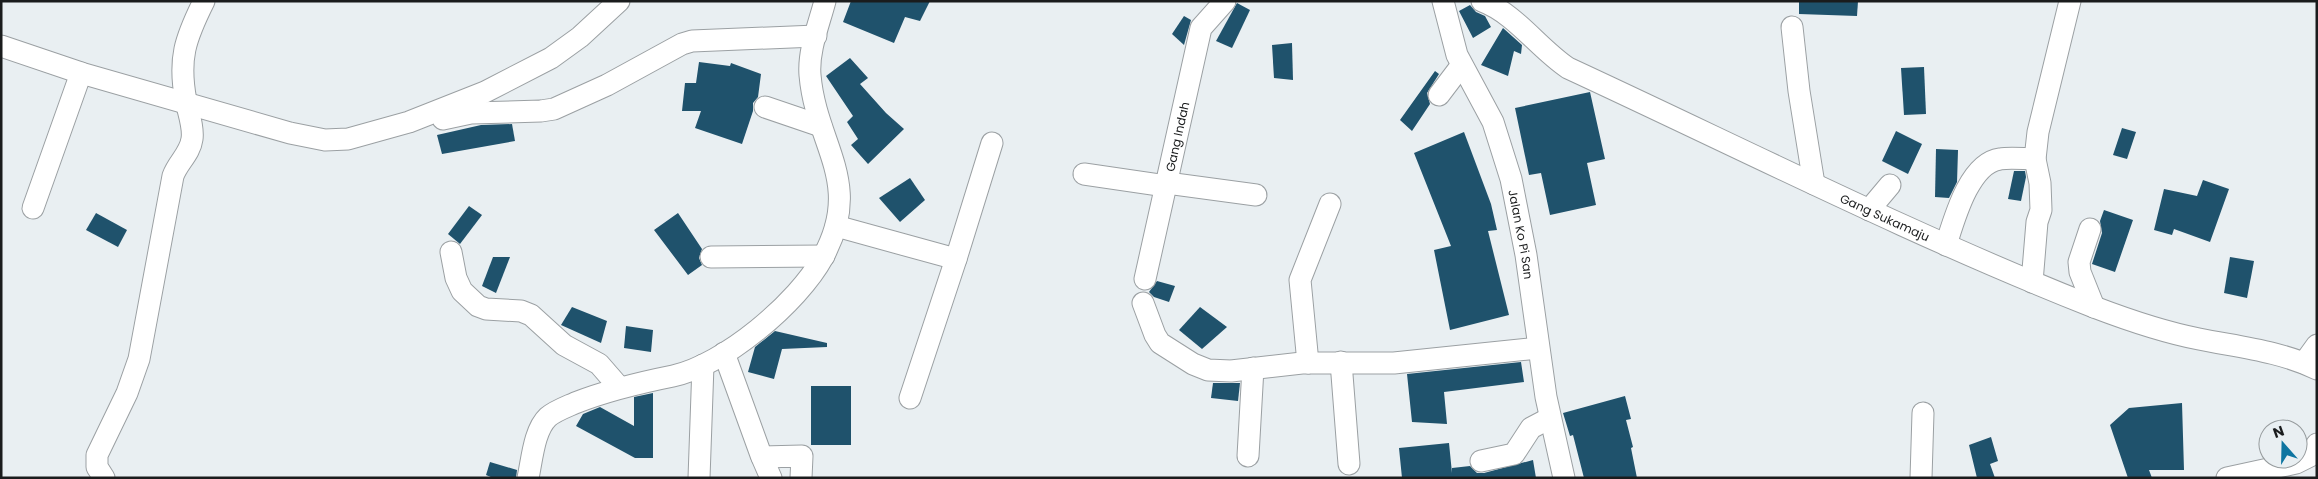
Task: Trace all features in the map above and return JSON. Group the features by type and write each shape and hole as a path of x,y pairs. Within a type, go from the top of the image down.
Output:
{"street":[{"path":"104,478 96,467 97,456 127,393 139,359 173,176 190,146 192,136 182,78 182,62 186,42 204,1"},
{"path":"360,136 409,122 485,92 551,58 580,37 618,1"},
{"path":"528,478 539,433 547,418 562,408 619,387 672,376 703,365 724,353 769,320 804,285 824,256 836,226 840,207 840,185 821,126 810,73 816,36 825,1"},
{"name":"Gang Indah","path":"1145,279 1201,28 1225,1"},
{"name":"Jalan Ko Pi San","path":"1443,1 1456,55 1493,122 1511,179 1524,239 1538,348 1550,418 1564,478"},
{"name":"Gang Sukamaju","path":"1482,1 1506,15 1553,58 1568,68 1946,246 2135,323 2197,339 2256,349 2310,366"},
{"path":"2032,282 2036,222 2040,210 2040,183 2035,159 2038,132 2070,1"},
{"path":"1792,27 1799,91 1814,184"},
{"path":"1,46 81,73 325,140 360,136 471,113 541,111 554,108 607,85 682,44 692,41 816,36"},
{"path":"1439,95 1461,66"},
{"path":"33,208 81,73"},
{"path":"766,107 821,126"},
{"path":"910,398 992,143"},
{"path":"1946,246 1973,178 1982,166 1998,159 2035,159"},
{"path":"1084,174 1256,195"},
{"path":"1869,210 1890,185"},
{"path":"1308,362 1300,280 1330,204"},
{"path":"836,226 956,259"},
{"path":"2090,228 2079,262 2080,272 2094,307"},
{"path":"450,252 456,278 462,291 478,306 486,309 520,311 531,316 564,346 600,364 619,387"},
{"path":"711,257 824,256"},
{"path":"1143,303 1160,343 1193,364 1215,370 1231,371 1308,362 1394,363 1538,348"},
{"path":"2310,366 2317,345"},
{"path":"724,353 762,457 772,478"},
{"path":"1341,362 1349,464"},
{"path":"699,478 703,365"},
{"path":"1248,456 1253,368"},
{"path":"1920,478 1923,413"},
{"path":"1481,461 1514,454 1531,428 1550,418"},
{"path":"2227,478 2296,463 2310,456 2317,444"},
{"path":"762,457 802,456 801,478"}],"building":[{"path":"851,1 930,1 920,21 905,17 894,43 843,22"},
{"path":"1799,1 1858,1 1857,16 1799,14"},
{"path":"1237,3 1250,10 1232,48 1216,41"},
{"path":"1470,5 1476,12 1485,16 1491,27 1473,38 1459,11"},
{"path":"1184,16 1191,20 1184,45 1172,34"},
{"path":"1503,28 1522,45 1521,54 1514,51 1508,76 1481,65"},
{"path":"1292,43 1293,80 1274,78 1272,45"},
{"path":"850,58 868,78 860,84 886,113 904,129 868,164 851,145 858,139 847,122 853,116 826,76"},
{"path":"699,62 730,66 731,63 761,74 758,97 753,103 753,111 742,144 695,128 701,111 682,111 685,83 696,83"},
{"path":"1924,67 1926,114 1904,115 1901,68"},
{"path":"1435,71 1439,74 1427,93 1430,104 1412,131 1400,120"},
{"path":"1590,92 1605,159 1587,163 1596,205 1550,215 1541,173 1529,175 1515,108"},
{"path":"512,124 515,141 442,154 437,135 481,125"},
{"path":"2122,128 2136,132 2127,159 2113,155"},
{"path":"1896,131 1922,144 1908,174 1882,161"},
{"path":"1464,132 1491,204 1497,230 1488,231 1509,315 1450,330 1434,250 1451,246 1414,153"},
{"path":"1936,149 1958,150 1957,182 1949,198 1935,197"},
{"path":"2014,171 2025,171 2026,177 2021,201 2008,199"},
{"path":"910,178 925,200 900,222 879,198"},
{"path":"2203,180 2229,189 2210,242 2174,229 2172,235 2154,230 2164,189 2197,196"},
{"path":"469,206 482,215 460,244 448,234"},
{"path":"2104,210 2133,220 2115,272 2092,264 2102,233 2100,221"},
{"path":"96,213 127,230 118,247 86,230"},
{"path":"678,213 702,249 699,258 702,265 688,275 654,230"},
{"path":"493,257 510,257 496,293 482,286"},
{"path":"2230,257 2254,261 2247,298 2224,293"},
{"path":"1157,281 1175,286 1169,302 1154,297 1149,292"},
{"path":"572,307 607,321 601,343 561,325"},
{"path":"1200,307 1227,327 1202,349 1179,330"},
{"path":"626,326 653,330 651,352 624,348"},
{"path":"775,331 827,343 827,347 782,349 774,379 748,372 755,347"},
{"path":"1521,362 1524,382 1444,392 1447,424 1412,422 1407,374"},
{"path":"1213,383 1240,383 1238,401 1211,398"},
{"path":"811,386 851,386 851,445 811,445"},
{"path":"653,393 653,458 635,458 576,426 583,414 600,407 634,426 634,397"},
{"path":"1625,396 1631,419 1626,420 1633,447 1631,448 1637,478 1584,478 1573,435 1570,436 1563,413"},
{"path":"2182,403 2184,470 2149,470 2152,478 2128,478 2110,425 2129,408"},
{"path":"1991,437 1998,461 1990,464 1995,478 1977,478 1969,445"},
{"path":"1449,443 1452,473 1452,468 1470,466 1477,473 1484,473 1533,460 1536,478 1402,478 1399,448"},
{"path":"490,462 517,470 516,478 493,478 486,475"}]}
